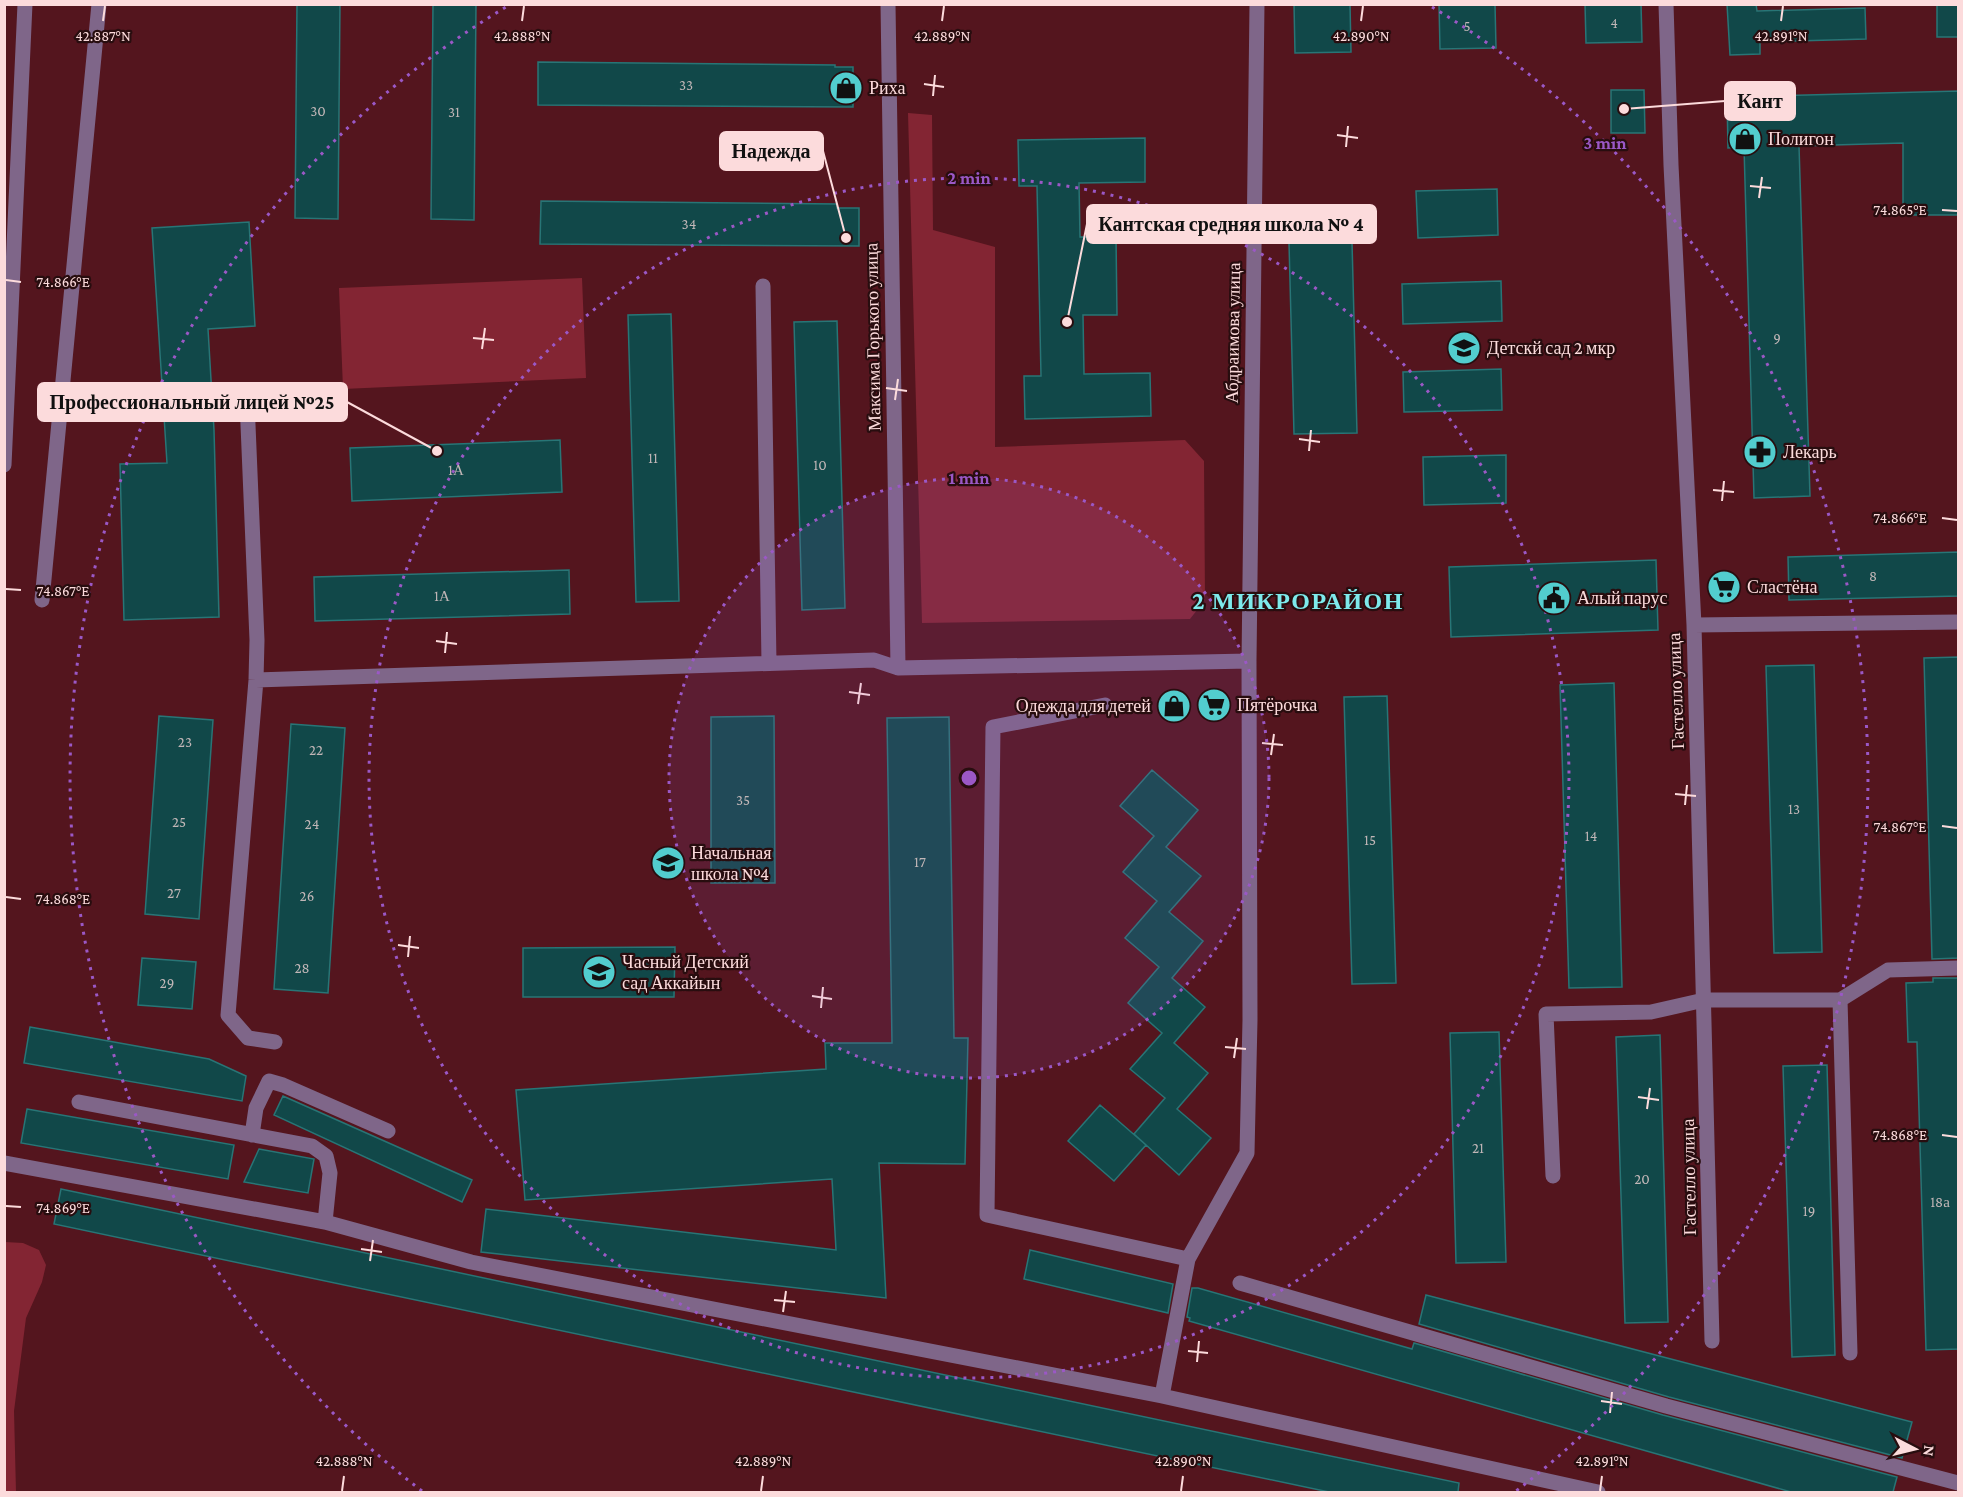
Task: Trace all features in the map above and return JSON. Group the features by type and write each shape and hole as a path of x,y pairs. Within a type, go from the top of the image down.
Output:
{"street":[{"path":"4,465 25,4"},
{"path":"42,600 99,4"},
{"name":"Максима Горького улица","path":"888,4 898,668"},
{"name":"Абдраимова улица","path":"1162,1396 1188,1259 1247,1153 1250,1020 1250,535 1257,4"},
{"name":"Гастелло улица","path":"1666,4 1671,165 1694,625 1712,1341"},
{"path":"762,286 769,663"},
{"path":"247,400 257,640 256,680 228,1015 248,1038 275,1042"},
{"path":"1694,625 1959,622"},
{"path":"256,680 874,660 898,668 1249,661"},
{"path":"1106,705 993,728 987,1215 1188,1259"},
{"path":"1553,1176 1546,1014 1651,1012 1704,1000 1840,1000 1888,970 1959,968"},
{"path":"1840,1000 1850,1353"},
{"path":"252,1135 256,1108 269,1081 388,1131"},
{"path":"79,1102 312,1146 326,1156 330,1173 325,1222"},
{"path":"4,1162 325,1222 471,1262 1162,1396 1599,1492"},
{"path":"1240,1283 1666,1406 1959,1484"}],"shaded area":[{"path":"908,113 932,115 933,230 995,247 995,447 1185,440 1204,461 1205,600 1190,619 922,623"},
{"path":"582,278 586,378 343,389 339,288"},
{"path":"5,1242 23,1243 39,1250 46,1265 42,1282 26,1318 14,1411 16,1492 4,1492"}],"building":[{"path":"297,4 340,4 338,219 295,218"},
{"path":"433,4 476,4 474,220 431,219"},
{"path":"1294,4 1350,4 1351,52 1295,53"},
{"path":"1439,4 1495,4 1496,48 1440,49"},
{"path":"1585,4 1641,4 1642,42 1586,43"},
{"path":"1727,4 1756,4 1757,11 1865,8 1866,39 1760,42 1760,54 1730,55"},
{"path":"1937,4 1959,4 1959,37 1937,37"},
{"path":"538,62 853,67 853,107 538,105"},
{"path":"1611,90 1644,90 1645,133 1611,133"},
{"path":"1959,91 1959,215 1903,215 1903,143 1799,146 1810,496 1754,498 1744,147 1728,148 1727,97"},
{"path":"1145,138 1145,182 1079,183 1080,237 1116,237 1117,315 1083,315 1084,374 1150,373 1151,416 1025,419 1024,376 1041,376 1037,186 1019,186 1018,140"},
{"path":"1497,189 1498,235 1418,238 1416,191"},
{"path":"541,201 837,204 837,208 859,208 859,246 540,244"},
{"path":"249,222 255,326 208,329 214,430 219,617 124,620 120,464 167,463 152,228"},
{"path":"1352,242 1357,433 1294,434 1289,243"},
{"path":"1501,281 1502,321 1403,324 1402,284"},
{"path":"671,314 679,601 636,602 628,315"},
{"path":"837,321 845,608 802,610 794,322"},
{"path":"1501,369 1502,410 1404,412 1403,372"},
{"path":"560,440 562,492 352,501 350,448"},
{"path":"1506,455 1506,503 1424,505 1423,457"},
{"path":"1959,552 1959,596 1789,600 1788,557"},
{"name":"Алый парус","path":"1656,560 1658,630 1451,637 1449,567"},
{"path":"569,570 570,614 315,621 314,577"},
{"path":"1959,657 1959,958 1932,959 1924,658"},
{"path":"1814,665 1822,952 1774,953 1766,666"},
{"path":"1614,683 1622,987 1569,988 1560,685"},
{"path":"1387,696 1396,983 1352,984 1344,697"},
{"path":"159,716 213,720 199,919 145,914"},
{"path":"774,716 775,883 711,883 711,717"},
{"path":"949,717 954,1038 968,1038 965,1164 879,1163 886,1298 481,1252 486,1209 836,1250 832,1179 525,1200 516,1090 826,1069 825,1043 892,1043 887,718"},
{"path":"291,724 345,728 328,993 274,989"},
{"path":"1152,770 1198,810 1166,847 1201,876 1169,912 1203,941 1172,978 1205,1007 1174,1043 1208,1073 1177,1109 1211,1138 1179,1175 1134,1134 1165,1098 1130,1069 1162,1033 1128,1003 1159,967 1125,938 1157,901 1123,872 1154,836 1120,806"},
{"name":"Часный Детский сад Аккайын","path":"675,947 674,997 523,997 523,948"},
{"path":"142,958 196,962 192,1009 138,1005"},
{"path":"1933,978 1959,978 1959,1349 1926,1350 1917,1042 1908,1042 1906,983 1933,982"},
{"path":"30,1027 209,1059 246,1076 242,1101 24,1063"},
{"path":"1499,1032 1506,1262 1456,1263 1450,1033"},
{"path":"1660,1035 1668,1322 1625,1323 1616,1037"},
{"path":"1827,1065 1835,1355 1792,1357 1783,1066"},
{"path":"283,1096 472,1180 462,1202 274,1115"},
{"path":"1100,1105 1146,1145 1114,1181 1068,1141"},
{"path":"27,1109 234,1145 228,1179 21,1143"},
{"path":"259,1149 314,1159 308,1193 244,1182"},
{"path":"61,1189 1459,1483 1458,1492 1329,1492 54,1224"},
{"path":"1030,1250 1173,1284 1168,1313 1024,1279"},
{"path":"1192,1288 1412,1349 1414,1343 1663,1415 1897,1477 1893,1492 1791,1492 1189,1321 1190,1318 1187,1317"},
{"path":"1426,1295 1912,1422 1902,1458 1669,1397 1419,1324"}],"place":[{"name":"Риха","path":"846,88"},
{"name":"Кант","path":"1624,109"},
{"name":"Полигон","path":"1745,139"},
{"name":"Надежда","path":"846,238"},
{"name":"Кантская средняя школа № 4","path":"1067,322"},
{"name":"Детскй сад 2 мкр","path":"1464,348"},
{"name":"Профессиональный лицей №25","path":"437,451"},
{"name":"Лекарь","path":"1760,452"},
{"name":"Сластёна","path":"1724,587"},
{"name":"Алый парус","path":"1554,598"},
{"name":"Пятёрочка","path":"1214,705"},
{"name":"Одежда для детей","path":"1174,706"},
{"name":"Начальная школа №4","path":"668,863"},
{"name":"Часный Детский сад Аккайын","path":"599,972"}],"district":[{"name":"2 МИКРОРАЙОН","path":"1298,600"}]}
